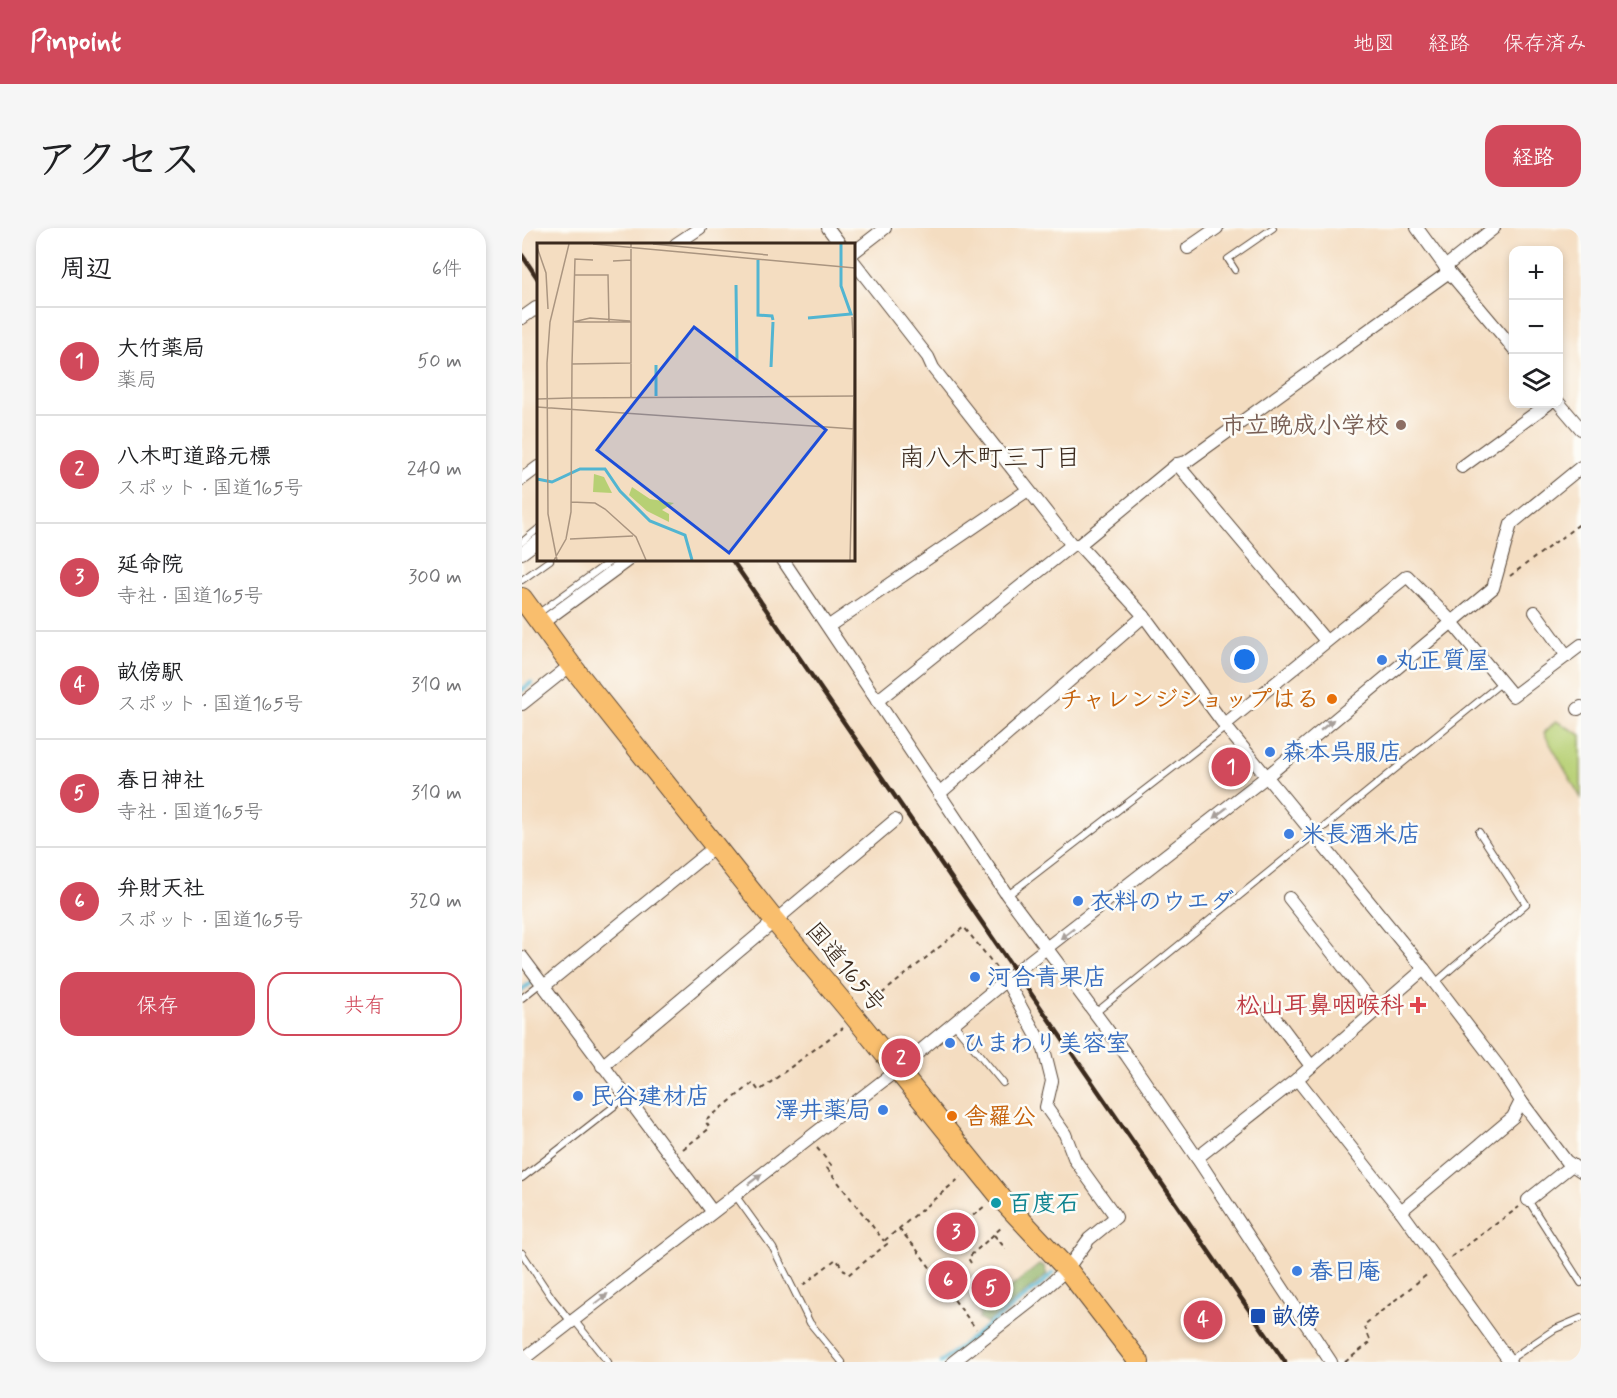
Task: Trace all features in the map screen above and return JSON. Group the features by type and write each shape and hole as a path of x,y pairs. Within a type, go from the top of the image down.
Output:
{"highway":[{"name":"国道165号","path":"522,598 571,665 774,920 1015,1215 1067,1269 1139,1362"}],"street":[{"path":"678,243 700,228"},
{"path":"828,228 839,243"},
{"path":"855,251 885,228"},
{"path":"1188,248 1217,228"},
{"path":"1417,228 1447,269 1509,343"},
{"path":"877,701 1177,464 1186,462 1447,269 1494,228"},
{"path":"855,263 928,357 933,368 1029,490 1076,545 1144,616 1225,726 1424,969 1499,1067 1521,1101 1566,1161 1576,1168 1528,1200"},
{"path":"522,318 537,309"},
{"path":"1461,467 1542,408"},
{"path":"1563,408 1581,429"},
{"path":"1177,464 1326,641"},
{"path":"522,1360 897,1070 1006,980 1266,777 1493,588 1511,524 1581,467"},
{"path":"522,479 537,468"},
{"path":"829,626 1029,490"},
{"path":"522,553 537,542"},
{"path":"539,619 626,561"},
{"path":"784,561 1007,896 1126,1056 1197,1158 1331,1362"},
{"path":"1225,726 1407,576 1451,621 1513,696 1581,645"},
{"path":"1535,612 1567,656"},
{"path":"939,794 1144,616"},
{"path":"522,704 571,665"},
{"path":"602,1066 895,820"},
{"path":"543,984 716,846"},
{"path":"1289,898 1377,1009"},
{"path":"522,957 712,1212"},
{"path":"1197,1158 1297,1078 1424,969"},
{"path":"954,1362 1030,1302 1067,1269 1089,1239 1116,1217 1075,1160 1065,1134 1046,1107 1052,1081 1044,1049 1006,980"},
{"path":"1269,1010 1311,1066"},
{"path":"1297,1078 1401,1210 1510,1361"},
{"path":"1401,1210 1513,1117 1521,1101"}],"lane":[{"path":"1235,270 1227,260 1273,228"},
{"path":"522,542 537,530"},
{"path":"522,580 549,561"},
{"path":"539,619 611,561"},
{"path":"1094,1014 1501,683"},
{"path":"1007,896 1225,726"},
{"path":"1435,983 1526,904 1479,832"},
{"path":"522,998 543,984"},
{"path":"954,1023 1003,1083"},
{"path":"522,1178 626,1097"},
{"path":"735,1195 773,1248 810,1323 842,1362"},
{"path":"1528,1200 1581,1283"},
{"path":"522,1253 552,1298 608,1362"},
{"path":"1510,1361 1555,1329 1581,1318"}],"path":[{"path":"1493,588 1581,523"},
{"path":"679,1152 710,1128 705,1121 753,1083 759,1091 855,1017 964,927 1006,980"},
{"path":"803,1284 836,1259 848,1275 887,1245 827,1168 831,1165 809,1138"},
{"path":"884,1241 975,1166"},
{"path":"1345,1362 1371,1342 1364,1325 1440,1264 1528,1200"},
{"path":"966,1221 990,1201"},
{"path":"971,1263 968,1258 1015,1215"},
{"path":"899,1229 981,1336"},
{"path":"994,1234 1006,1249"}],"green space":[{"path":"1556,721 1581,735 1581,798 1544,733"},
{"path":"1039,1265 1044,1266 1047,1275 991,1320 986,1323 979,1319 980,1312"}],"waterway":[{"path":"522,690 531,683"},
{"path":"522,990 532,982"},
{"path":"941,1362 1053,1273"}],"railway":[{"path":"522,255 537,278"},
{"path":"733,561 1285,1362"}],"place":[{"name":"市立晩成小学校","path":"1401,425"},
{"name":"丸正質屋","path":"1382,660"},
{"name":"チャレンジショップはる","path":"1332,699"},
{"name":"森本呉服店","path":"1270,752"},
{"name":"大竹薬局","path":"1231,767"},
{"name":"米長酒米店","path":"1289,834"},
{"name":"衣料のウエダ","path":"1078,901"},
{"name":"河合青果店","path":"975,977"},
{"name":"松山耳鼻咽喉科","path":"1418,1005"},
{"name":"ひまわり美容室","path":"950,1043"},
{"name":"八木町道路元標","path":"901,1058"},
{"name":"民谷建材店","path":"578,1096"},
{"name":"澤井薬局","path":"883,1110"},
{"name":"舎羅公","path":"952,1116"},
{"name":"百度石","path":"996,1203"},
{"name":"延命院","path":"956,1232"},
{"name":"春日庵","path":"1297,1271"},
{"name":"弁財天社","path":"948,1280"},
{"name":"春日神社","path":"991,1288"},
{"name":"畝傍","path":"1258,1316"},
{"name":"畝傍駅","path":"1203,1320"}],"district":[{"name":"南八木町三丁目","path":"990,457"}]}
